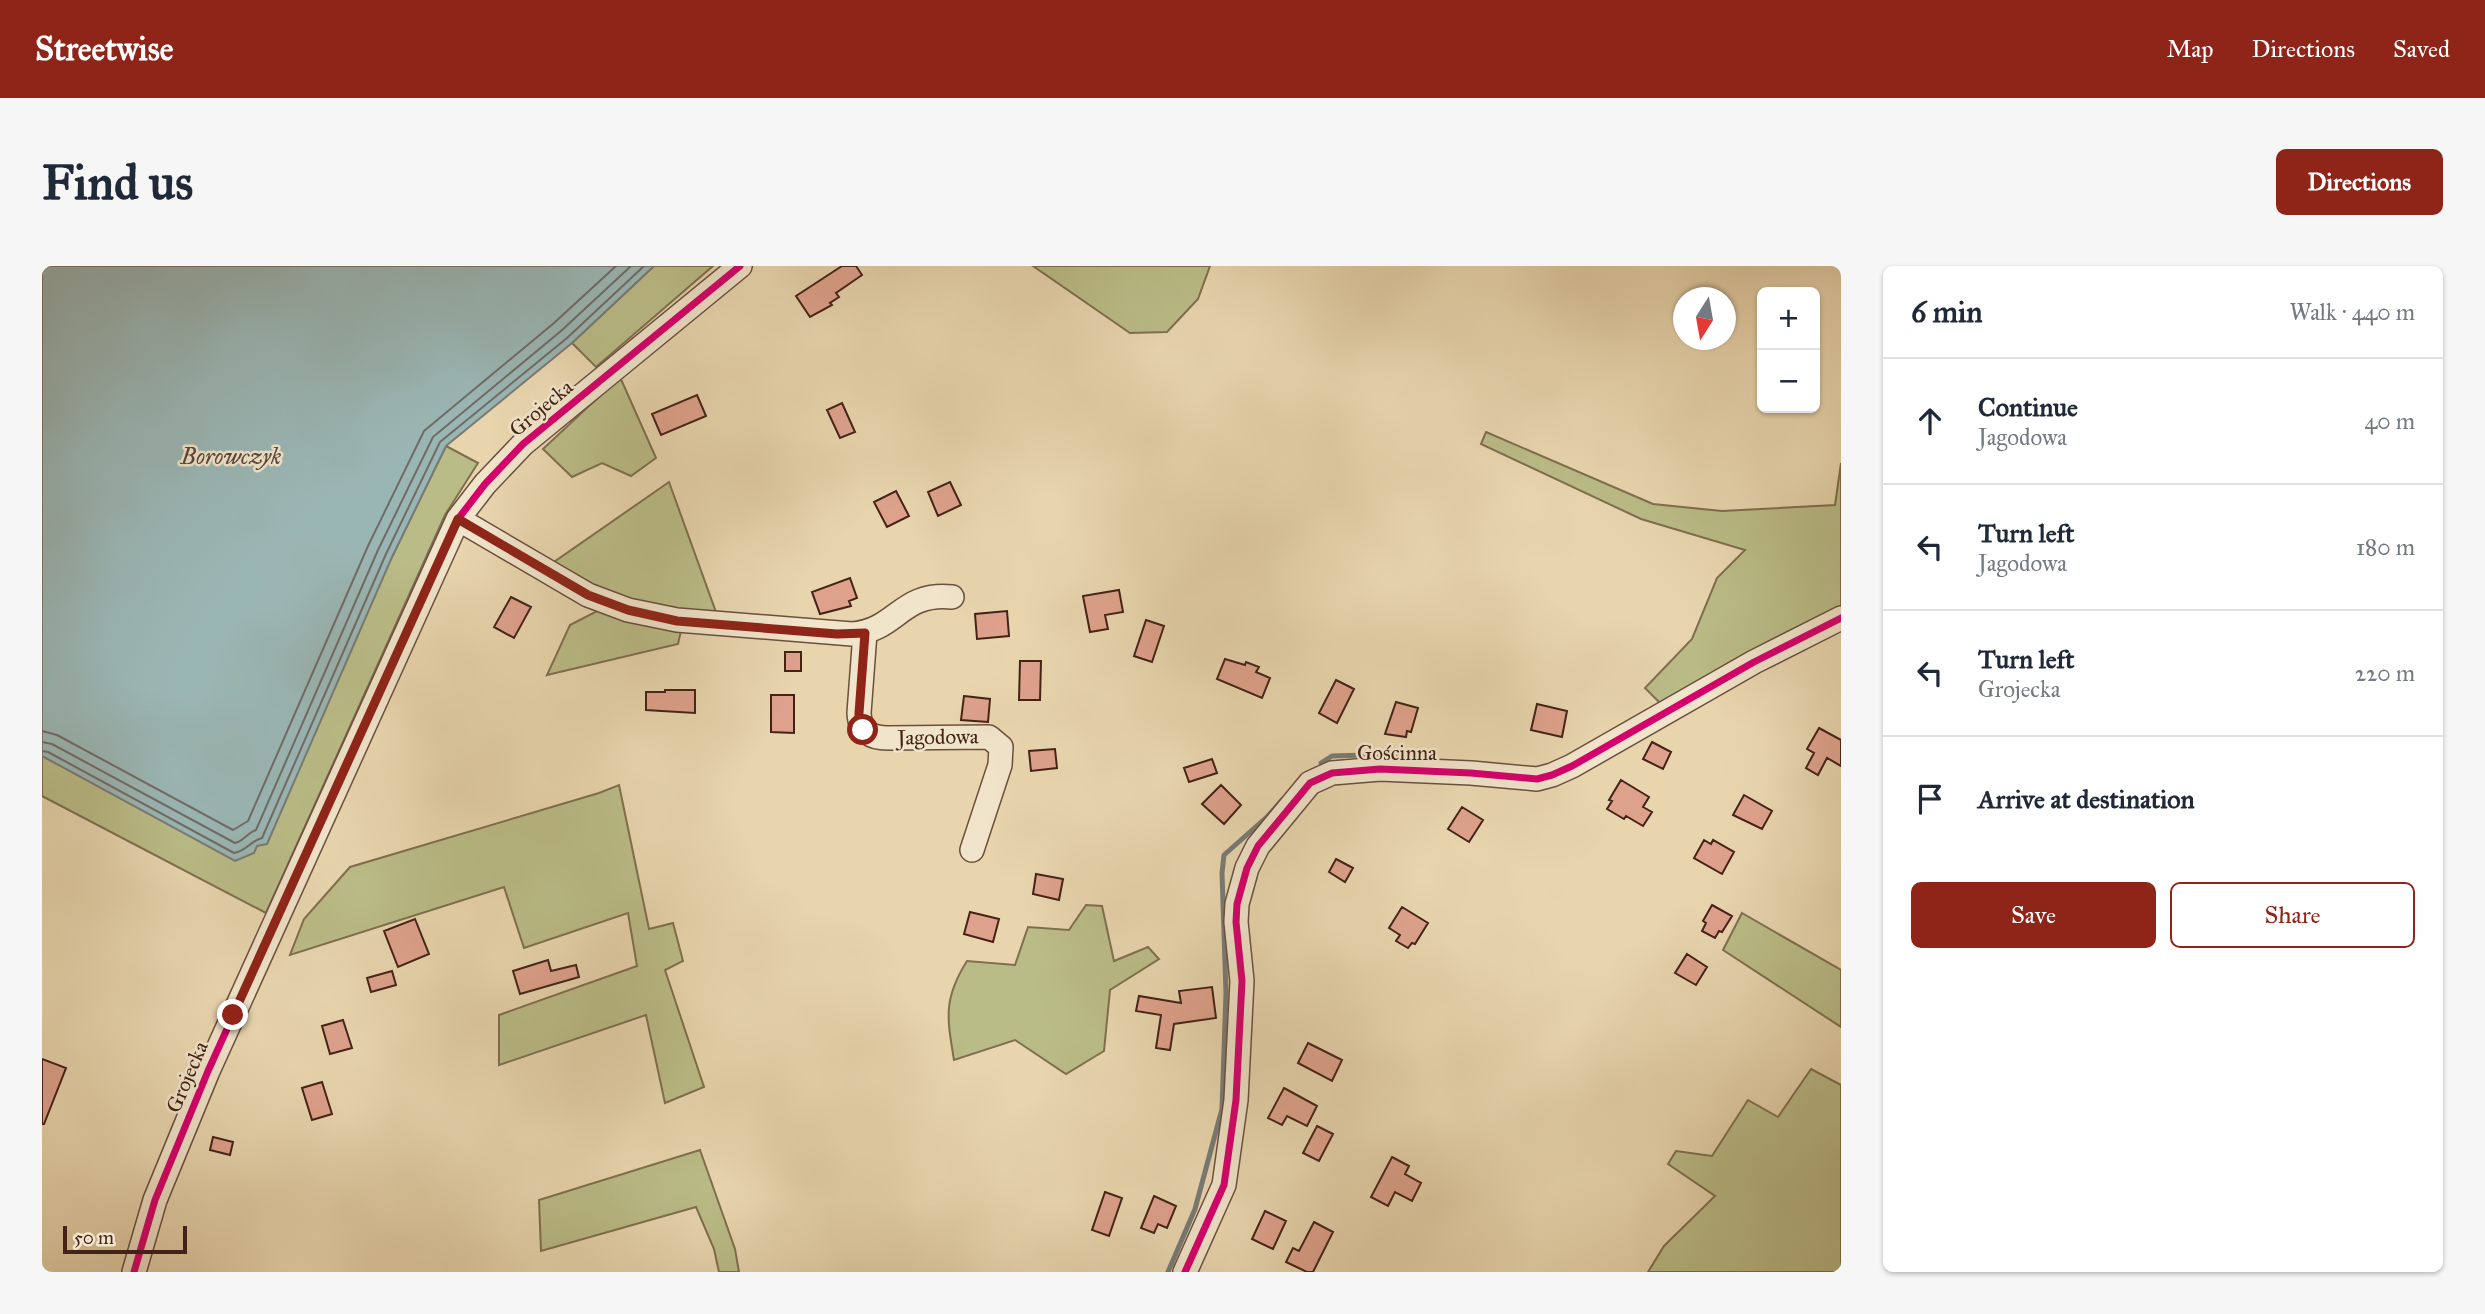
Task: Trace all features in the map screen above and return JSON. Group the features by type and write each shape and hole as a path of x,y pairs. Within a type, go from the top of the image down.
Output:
{"street":[{"name":"Grojecka","path":"134,1272 156,1200 208,1071 458,519 485,484 523,444 740,266"},
{"path":"458,519 588,595 628,610 677,621 837,634 865,633 884,625 904,607 917,600 934,596 952,597"},
{"name":"Gościnna","path":"1185,1272 1224,1185 1236,1100 1242,981 1236,922 1240,892 1247,868 1258,846 1310,783 1332,773 1364,769 1458,772 1527,779 1552,775 1573,766 1754,662 1841,618"},
{"name":"Jagodowa","path":"865,633 859,721 867,733 877,738 989,737 1001,747 1000,765 972,850"}],"green space":[{"path":"654,266 713,266 596,367 572,343"},
{"path":"1033,266 1210,266 1198,299 1167,332 1130,333"},
{"path":"620,377 656,458 631,476 602,463 572,477 543,449"},
{"path":"1486,432 1653,504 1722,511 1835,505 1841,463 1841,612 1663,706 1645,688 1692,639 1717,578 1745,550 1641,519 1481,444"},
{"path":"446,446 478,463 445,515 266,913 42,796 42,751 392,557"},
{"path":"669,482 717,615 674,612 609,593 554,562"},
{"path":"599,610 681,631 678,644 547,675 570,625"},
{"path":"619,785 649,929 673,923 683,961 665,970 704,1087 665,1103 646,1015 499,1065 499,1015 637,966 628,913 524,948 504,887 290,955 304,919 350,867"},
{"path":"1086,905 1102,906 1114,961 1148,947 1159,959 1110,990 1104,1051 1066,1074 1015,1040 954,1060 949,1020 950,998 967,961 1015,965 1028,927 1069,930"},
{"path":"1742,913 1841,970 1841,1027 1723,950"},
{"path":"1811,1069 1841,1085 1841,1272 1648,1272 1664,1246 1715,1196 1668,1164 1676,1151 1712,1156 1748,1100 1778,1117"},
{"path":"700,1150 735,1249 739,1272 719,1272 714,1249 696,1207 541,1251 539,1200"}],"water":[{"name":"Borowczyk","path":"42,266 654,266 572,343 446,446 392,557 267,844 257,846 254,853 235,861 42,756"}],"building":[{"path":"842,266 856,266 862,275 836,293 839,297 830,303 832,305 810,317 796,296"},
{"path":"697,395 706,416 661,435 652,414"},
{"path":"842,403 855,432 840,438 827,410"},
{"path":"950,482 961,505 938,516 928,492"},
{"path":"896,491 909,516 887,527 874,502"},
{"path":"850,578 857,598 849,601 851,606 820,614 812,592"},
{"path":"1119,590 1123,612 1105,615 1108,629 1090,632 1083,596"},
{"path":"511,597 531,607 514,638 494,627"},
{"path":"1007,611 1009,636 977,639 975,614"},
{"path":"1146,620 1164,626 1152,662 1134,656"},
{"path":"785,652 801,652 801,671 785,671"},
{"path":"1225,659 1259,667 1256,672 1270,678 1262,698 1217,679"},
{"path":"1020,661 1041,661 1040,700 1019,700"},
{"path":"1336,680 1354,689 1337,723 1319,713"},
{"path":"695,690 695,713 646,710 646,692"},
{"path":"771,695 794,695 794,733 771,732"},
{"path":"964,696 990,699 988,722 961,720"},
{"path":"1396,702 1418,708 1411,732 1407,731 1406,737 1385,734"},
{"path":"1537,704 1567,711 1562,737 1531,730"},
{"path":"1819,728 1841,740 1841,766 1827,758 1818,775 1806,768 1814,753 1807,749"},
{"path":"1652,742 1671,752 1663,769 1643,759"},
{"path":"1055,749 1057,768 1031,771 1029,751"},
{"path":"1212,759 1217,773 1189,782 1184,768"},
{"path":"1621,780 1649,797 1643,807 1652,812 1643,826 1607,809 1612,801 1609,800"},
{"path":"1221,785 1241,805 1224,824 1202,804"},
{"path":"1744,795 1772,811 1762,829 1733,815"},
{"path":"1462,807 1483,820 1469,842 1448,829"},
{"path":"1704,840 1711,844 1713,840 1734,852 1722,874 1694,858"},
{"path":"1336,859 1353,868 1345,882 1329,872"},
{"path":"1036,874 1063,879 1059,900 1033,894"},
{"path":"1712,905 1732,916 1715,938 1702,931 1706,923 1703,921"},
{"path":"1402,907 1428,923 1415,944 1412,943 1408,948 1396,941 1400,935 1389,928"},
{"path":"970,912 999,919 993,942 964,934"},
{"path":"415,919 429,954 398,967 384,931"},
{"path":"1687,954 1707,967 1696,985 1675,973"},
{"path":"548,960 551,971 576,965 579,977 520,994 513,971"},
{"path":"392,971 396,985 371,992 367,978"},
{"path":"1212,987 1216,1018 1174,1024 1170,1050 1156,1048 1161,1015 1136,1011 1139,996 1181,1003 1179,991"},
{"path":"343,1020 352,1048 330,1054 322,1026"},
{"path":"1308,1043 1342,1060 1332,1081 1298,1063"},
{"path":"42,1059 66,1068 44,1124 42,1124"},
{"path":"322,1082 332,1114 312,1120 302,1088"},
{"path":"1284,1088 1317,1106 1307,1126 1287,1116 1282,1125 1268,1118"},
{"path":"1317,1126 1333,1134 1319,1161 1303,1153"},
{"path":"213,1137 233,1142 230,1155 210,1150"},
{"path":"1392,1157 1409,1166 1405,1174 1421,1183 1412,1201 1395,1192 1388,1206 1371,1197"},
{"path":"1105,1192 1122,1198 1109,1236 1092,1230"},
{"path":"1154,1196 1176,1206 1167,1228 1158,1224 1154,1233 1141,1228"},
{"path":"1265,1211 1286,1221 1273,1249 1252,1239"},
{"path":"1314,1222 1333,1232 1313,1272 1307,1272 1286,1262 1293,1248 1299,1251"}],"waterway":[{"path":"1321,763 1332,756 1426,753"},
{"path":"1168,1272 1195,1209 1222,1109 1226,993 1222,873 1224,855 1283,799"}],"cycle path":[{"path":"134,1272 155,1200 208,1071 458,519 485,484 523,444 740,266"},
{"path":"1185,1272 1224,1185 1236,1100 1242,981 1236,922 1237,904 1247,868 1258,846 1310,783 1332,773 1380,769 1537,779 1552,775 1754,662 1841,618"}],"route":[{"path":"233,1015 458,519 588,595 628,610 677,621 837,634 865,633 859,713 863,730"}]}
